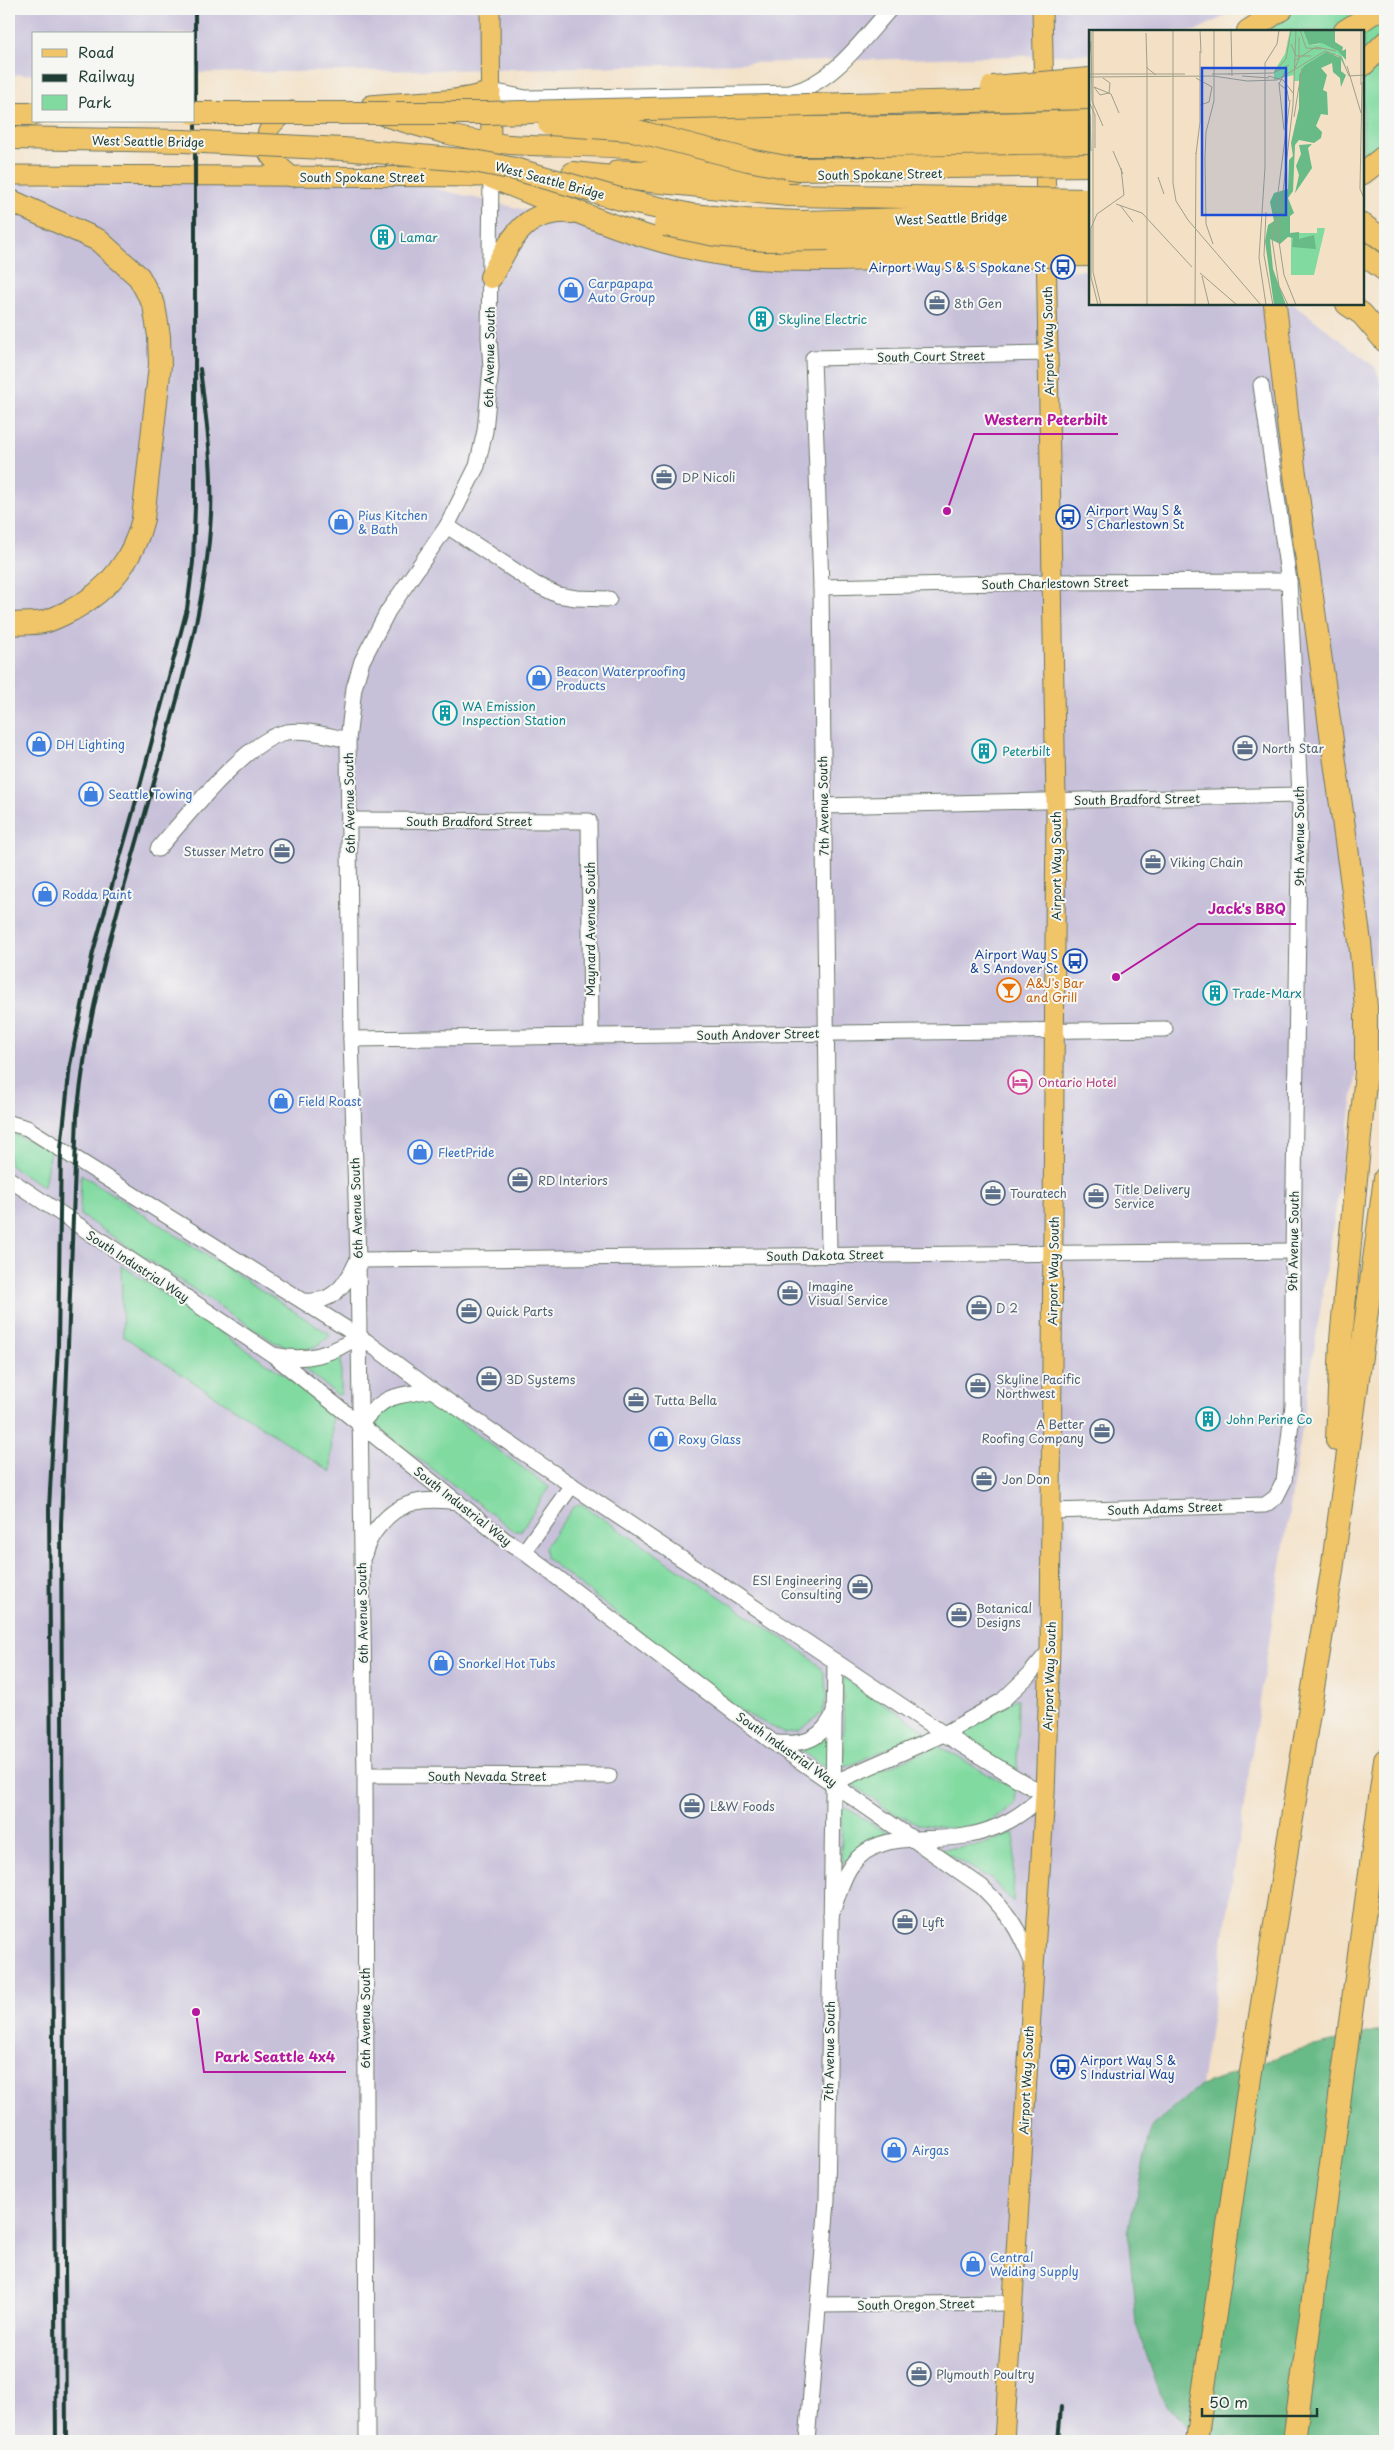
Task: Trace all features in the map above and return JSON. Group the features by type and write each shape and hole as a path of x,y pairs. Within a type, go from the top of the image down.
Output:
{"highway":[{"path":"1250,30 1282,9"},
{"path":"1347,30 1379,9"},
{"path":"1364,33 1385,14"},
{"path":"1364,64 1385,43"},
{"path":"696,106 791,96 986,87 1089,79"},
{"path":"195,113 489,102 696,106 1089,98"},
{"path":"489,102 528,124 633,130 748,160 788,168 822,170 1036,164 1089,165"},
{"path":"9,114 32,114"},
{"path":"558,144 622,133 677,128 739,142 768,145 1089,121"},
{"path":"898,136 1089,142"},
{"name":"West Seattle Bridge","path":"9,138 272,145 343,149 474,161 514,169 626,201 682,213 746,220 802,222 1089,214"},
{"path":"1364,172 1385,156"},
{"path":"428,158 531,183 650,221 738,238 786,240 1089,235"},
{"path":"1364,179 1385,169"},
{"path":"573,173 788,195 1089,200"},
{"path":"491,177 582,213 663,242 715,253 778,260 1089,255"},
{"path":"9,200 98,240 139,277 154,305 158,320 160,365 144,519 139,536 125,563 118,574 102,590 65,613 45,621 9,624"},
{"path":"490,278 512,239 532,219 550,212 582,213"},
{"path":"1364,226 1385,241"},
{"path":"1364,255 1385,270"},
{"path":"1275,305 1288,422 1360,942 1366,1007 1366,1072 1341,1340 1332,1571"},
{"path":"1348,305 1362,314 1385,341"},
{"path":"1196,2441 1250,2078 1332,1571 1385,1178"},
{"path":"1294,2441 1385,1760"}],"main road":[{"name":"6th Avenue South","path":"490,9 489,102 491,177"},
{"name":"Airport Way South","path":"1004,2441 1045,1794 1050,1650 1056,801 1042,9"},
{"name":"South Spokane Street","path":"195,108 348,108 400,101 464,99 489,102"},
{"path":"9,108 32,108"},
{"path":"292,177 270,156 266,136 276,118 298,108"},
{"name":"South Spokane Street","path":"348,108 439,134 491,142 558,144 648,152 686,160 715,170"},
{"name":"South Spokane Street","path":"9,175 491,177 633,169 715,170 790,175 1045,172"}],"street":[{"path":"489,102 519,98 790,93 804,89 842,62 890,9"},
{"name":"6th Avenue South","path":"367,2441 365,1775 358,1260 351,1039 348,740 354,688 362,661 388,611 447,526 477,466 485,430 491,368 489,337 491,177"},
{"name":"South Court Street","path":"813,358 1048,353"},
{"name":"7th Avenue South","path":"813,358 821,587 828,1255"},
{"name":"9th Avenue South","path":"1262,386 1289,581 1300,795 1292,1251 1292,1406 1284,1481 1276,1497"},
{"path":"447,526 535,584 558,595 576,598 610,599"},
{"name":"South Charlestown Street","path":"821,587 1052,582 1289,581"},
{"path":"158,849 242,757 270,737 288,732 309,732 348,740"},
{"name":"South Bradford Street","path":"823,806 1300,795"},
{"name":"South Bradford Street","path":"349,820 589,822"},
{"name":"Maynard Avenue South","path":"589,822 591,1036"},
{"name":"South Andover Street","path":"351,1039 1165,1029"},
{"path":"9,1113 27,1128 358,1336 432,1390 944,1734 1045,1794 1024,1813 993,1829 965,1836 885,1842 866,1851 851,1866 841,1886 831,1916"},
{"path":"9,1123 27,1128"},
{"name":"South Industrial Way","path":"11,1182 273,1355 359,1426 505,1540 524,1552 774,1742 982,1887 1006,1911 1019,1931 1033,1964"},
{"name":"South Dakota Street","path":"358,1260 1292,1251"},
{"path":"300,1300 321,1301 332,1296 342,1289 358,1260"},
{"path":"273,1355 303,1359 319,1356 336,1350 358,1336"},
{"path":"359,1426 377,1405 387,1399 432,1390"},
{"path":"524,1552 572,1485"},
{"name":"South Adams Street","path":"1051,1511 1265,1505 1276,1497"},
{"path":"362,1569 366,1546 374,1533 393,1512 413,1501 425,1499 458,1502"},
{"path":"833,1783 944,1734 1002,1701 1029,1675 1050,1650"},
{"name":"7th Avenue South","path":"807,2441 827,2201 833,1783 836,1709 835,1661"},
{"path":"774,1742 794,1744 819,1735 831,1720 836,1709"},
{"name":"South Nevada Street","path":"365,1775 609,1776"},
{"name":"South Oregon Street","path":"818,2305 1013,2302"}],"shaded area":[{"path":"9,9 1239,9 1197,30 1089,30 1089,54 513,69 195,73 195,32 32,32 32,74 9,75"},
{"path":"403,181 606,229 865,271 1089,270 1089,305 1295,305 1375,367 1385,392 1385,889 1201,2085 1152,2126 1128,2232 1136,2324 1160,2394 1198,2441 9,2441 9,183"}],"green space":[{"path":"1258,9 1385,9 1385,162 1364,172 1364,30 1248,30 1256,25"},
{"path":"9,1132 50,1150 44,1187 9,1165"},
{"path":"81,1174 331,1335 316,1346 304,1349 274,1342 80,1215"},
{"path":"121,1265 283,1374 332,1415 331,1472 123,1336"},
{"path":"341,1354 341,1394 337,1395 302,1366 321,1363"},
{"path":"427,1398 549,1487 521,1531 514,1531 377,1427 377,1411 395,1401"},
{"path":"581,1504 809,1656 824,1672 827,1695 822,1713 799,1731 784,1733 741,1711 546,1558 545,1547 574,1506"},
{"path":"843,1677 926,1731 844,1768"},
{"path":"1018,1698 1017,1772 953,1734"},
{"path":"830,1729 829,1769 798,1749"},
{"path":"938,1746 1016,1790 1015,1805 985,1824 953,1829 919,1824 891,1812 851,1783"},
{"path":"842,1805 887,1833 861,1845 841,1864"},
{"path":"1015,1833 1013,1902 991,1879 940,1849 981,1845"},
{"path":"1385,2030 1385,2441 1198,2441 1160,2394 1136,2324 1128,2232 1152,2126 1201,2085 1297,2050"}],"railway":[{"path":"56,2441 49,1508 58,1345 61,1149 70,1065 93,952 133,812 187,609 193,562 195,506 195,9"},
{"path":"66,2441 61,1524 77,1115 87,1041 106,954 167,737 199,611 209,546 211,514 211,477 200,369"},
{"path":"1058,2441 1061,2407"}],"place":[{"name":"Lamar","path":"383,237"},
{"name":"Airport Way S & S Spokane St","path":"1063,267"},
{"name":"Carpapapa Auto Group","path":"571,290"},
{"name":"8th Gen","path":"937,303"},
{"name":"Skyline Electric","path":"761,319"},
{"name":"DP Nicoli","path":"664,477"},
{"name":"Western Peterbilt","path":"947,511"},
{"name":"Airport Way S & S Charlestown St","path":"1068,517"},
{"name":"Pius Kitchen & Bath","path":"341,522"},
{"name":"Beacon Waterproofing Products","path":"539,678"},
{"name":"WA Emission Inspection Station","path":"445,713"},
{"name":"DH Lighting","path":"39,744"},
{"name":"North Star","path":"1245,748"},
{"name":"Peterbilt","path":"984,751"},
{"name":"Seattle Towing","path":"91,794"},
{"name":"Stusser Metro","path":"282,851"},
{"name":"Viking Chain","path":"1153,862"},
{"name":"Rodda Paint","path":"45,894"},
{"name":"Airport Way S & S Andover St","path":"1075,961"},
{"name":"Jack's BBQ","path":"1116,977"},
{"name":"A&J's Bar and Grill","path":"1009,990"},
{"name":"Trade-Marx","path":"1215,993"},
{"name":"Ontario Hotel","path":"1020,1082"},
{"name":"Field Roast","path":"281,1101"},
{"name":"FleetPride","path":"420,1152"},
{"name":"RD Interiors","path":"520,1180"},
{"name":"Touratech","path":"993,1193"},
{"name":"Title Delivery Service","path":"1096,1196"},
{"name":"Imagine Visual Service","path":"790,1293"},
{"name":"D 2","path":"979,1308"},
{"name":"Quick Parts","path":"469,1311"},
{"name":"3D Systems","path":"489,1379"},
{"name":"Skyline Pacific Northwest","path":"978,1386"},
{"name":"Tutta Bella","path":"636,1400"},
{"name":"John Perine Co","path":"1208,1419"},
{"name":"A Better Roofing Company","path":"1102,1431"},
{"name":"Roxy Glass","path":"661,1439"},
{"name":"Jon Don","path":"984,1479"},
{"name":"ESI Engineering Consulting","path":"860,1587"},
{"name":"Botanical Designs","path":"959,1615"},
{"name":"Snorkel Hot Tubs","path":"441,1663"},
{"name":"L&W Foods","path":"692,1806"},
{"name":"Lyft","path":"905,1922"},
{"name":"Park Seattle 4x4","path":"196,2012"},
{"name":"Airport Way S & S Industrial Way","path":"1063,2067"},
{"name":"Airgas","path":"894,2150"},
{"name":"Central Welding Supply","path":"973,2264"},
{"name":"Plymouth Poultry","path":"919,2374"}]}
